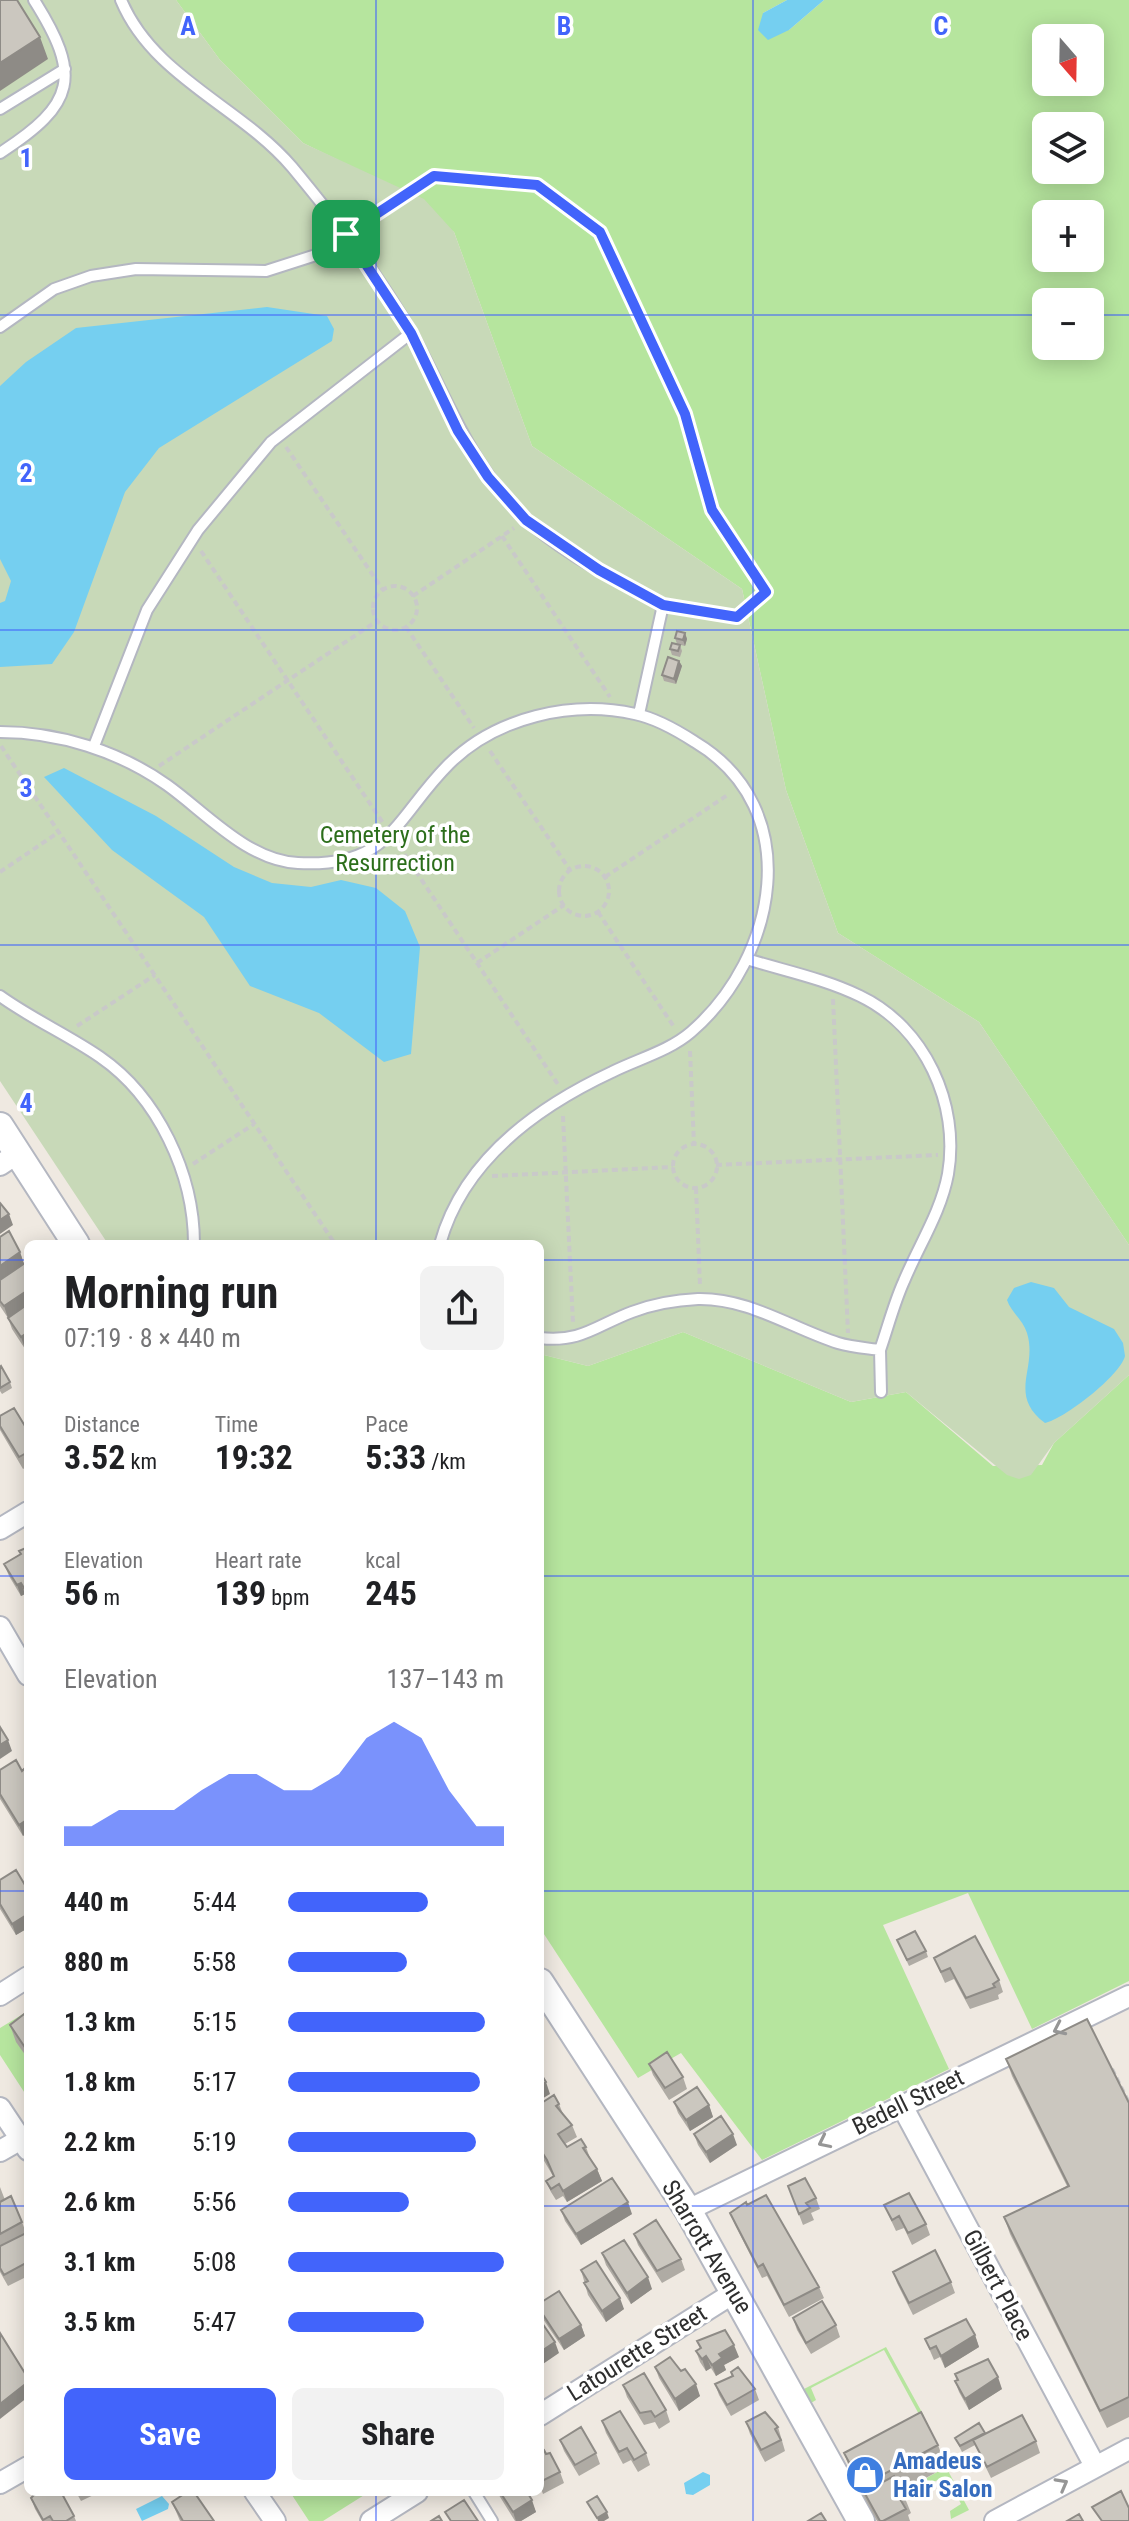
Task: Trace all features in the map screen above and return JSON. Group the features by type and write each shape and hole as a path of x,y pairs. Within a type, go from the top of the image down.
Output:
{"street":[{"path":"0,1126 9,1159 73,1240"},
{"path":"0,1529 24,1514"},
{"path":"0,1627 24,1668"},
{"path":"0,1995 24,1980"},
{"name":"Sharrott Avenue","path":"544,1988 688,2210 861,2521"},
{"name":"Bedell Street","path":"688,2210 1129,1996"},
{"name":"Gilbert Place","path":"901,2104 1095,2466"},
{"path":"0,2108 24,2144 0,2151"},
{"name":"Latourette Street","path":"544,2412 735,2292"},
{"path":"995,2521 1129,2449"},
{"path":"0,2483 24,2469"},
{"path":"258,2496 275,2521"},
{"path":"383,2518 412,2496"}],"lane":[{"path":"0,153 50,117 59,101 65,69 60,44 34,0"},
{"path":"0,327 54,289 91,276 136,269 266,271 319,254 346,234 434,176 537,185 600,232 685,414 712,510 766,592 737,617 663,605 599,570 526,520 488,477 458,431 411,333 346,234 289,164 153,51 130,20 121,0"},
{"path":"0,109 65,69"},
{"path":"94,746 147,610 198,530 271,442 411,333"},
{"path":"639,714 663,605"},
{"path":"0,732 94,746 163,782 262,854 294,863 326,863 378,847 452,761 499,729 546,714 595,710 639,714 697,742 717,757 744,788 763,825 770,863 765,903 750,960 719,1004 688,1035 557,1100 510,1134 471,1178 441,1240"},
{"path":"750,960 832,984 862,997 894,1018 917,1044 936,1075 949,1114 951,1141 944,1186 903,1282 880,1350 881,1392"},
{"path":"0,996 103,1058 131,1084 156,1117 172,1146 184,1178 193,1240"},
{"path":"544,1338 572,1338 601,1329 630,1312 663,1303 701,1299 745,1305 840,1343 880,1350"},
{"path":"476,2496 492,2521"}],"path":[{"path":"286,447 383,590"},
{"path":"413,596 518,526"},
{"path":"502,536 611,699"},
{"path":"199,549 385,826"},
{"path":"402,587 413,596 415,616 406,627 392,630 377,621 373,603 383,590 402,587"},
{"path":"159,766 377,621"},
{"path":"406,627 476,730"},
{"path":"1,746 332,1240"},
{"path":"489,749 571,871"},
{"path":"605,877 733,792"},
{"path":"0,872 59,832"},
{"path":"399,846 559,1086"},
{"path":"589,867 605,877 608,899 598,912 583,916 564,905 559,888 571,871 589,867"},
{"path":"477,963 564,905"},
{"path":"598,912 677,1030"},
{"path":"76,1027 155,975"},
{"path":"832,997 848,1333"},
{"path":"690,1049 694,1145"},
{"path":"563,1110 573,1326"},
{"path":"192,1165 254,1124"},
{"path":"694,1145 711,1151 716,1165 709,1182 696,1188 682,1184 673,1167 679,1151 694,1145"},
{"path":"716,1165 939,1155"},
{"path":"488,1176 673,1167"},
{"path":"696,1188 701,1287"},
{"path":"1111,2067 1129,2103"}],"green space":[{"name":"Cemetery of the Resurrection","path":"0,0 176,0 220,60 303,143 424,199 454,232 532,446 742,589 786,790 838,933 979,1022 1129,1245 1129,1375 1054,1443 1031,1475 1019,1479 1007,1475 906,1392 851,1402 683,1332 588,1366 544,1355 544,1240 105,1240 0,1081"},
{"path":"176,0 787,0 763,13 789,30 824,0 1129,0 1129,1245 979,1022 838,933 786,790 742,589 532,446 454,232 365,173 303,143 220,60"},
{"path":"683,1332 851,1402 906,1392 993,1466 1042,1465 1054,1443 1129,1375 1129,1981 1032,2029 968,1893 883,1925 949,2069 762,2160 681,2053 638,2078 544,1934 544,1355 588,1366"},
{"path":"24,2013 17,2042 24,2053 24,2092 0,2055 0,2028"},
{"path":"886,2347 924,2416 921,2418 884,2350 811,2388 816,2400 811,2403 804,2389"},
{"path":"946,2467 969,2510 951,2519 950,2511 961,2504 947,2477 915,2488 914,2493 903,2499 900,2493"},
{"path":"293,2496 363,2496 323,2521 309,2521"}],"water":[{"path":"787,0 824,0 789,30 768,40 758,30 763,13"},
{"path":"267,307 327,316 334,329 332,341 159,448 125,492 74,632 52,664 0,667 0,603 5,601 11,581 0,559 0,386 26,362 76,328"},
{"path":"64,768 156,816 234,867 272,883 311,887 341,880 376,888 405,911 420,947 411,1054 384,1062 319,1013 250,986 204,917 112,850 44,777"},
{"path":"1031,1282 1054,1288 1069,1307 1114,1329 1123,1343 1125,1356 1113,1374 1090,1396 1065,1414 1045,1423 1028,1402 1027,1333 1007,1300 1014,1288"},
{"path":"703,2472 710,2475 710,2485 693,2495 686,2494 684,2483"},
{"path":"162,2496 169,2504 168,2509 142,2521 136,2509"}],"building":[{"path":"0,0 17,0 40,37 0,63"},
{"path":"677,631 685,633 683,640 675,638"},
{"path":"672,643 680,645 678,651 670,649"},
{"path":"668,657 679,661 674,679 662,675"},
{"path":"0,1203 9,1214 0,1220"},
{"path":"9,1231 20,1252 0,1266 0,1237"},
{"path":"24,1264 24,1293 4,1306 0,1301 0,1280"},
{"path":"24,1307 24,1335 21,1337 8,1318"},
{"path":"0,1367 10,1382 0,1388"},
{"path":"14,1408 24,1424 24,1454 19,1457 0,1426 0,1416"},
{"path":"24,1549 24,1588 21,1583 17,1585 4,1564 21,1554 19,1551"},
{"path":"0,1727 8,1740 0,1745"},
{"path":"16,1760 22,1771 24,1769 24,1822 19,1825 0,1794 0,1770"},
{"path":"16,1870 24,1883 24,1916 12,1924 0,1904 0,1880"},
{"path":"915,1931 926,1951 907,1960 897,1940"},
{"path":"975,1936 999,1980 993,1984 995,1987 966,1998 950,1968 941,1972 934,1958"},
{"path":"24,2014 24,2046 10,2025"},
{"path":"1087,2019 1129,2103 1129,2397 1100,2411 1004,2217 1069,2186 1006,2059"},
{"path":"667,2052 683,2077 665,2088 649,2064"},
{"path":"697,2087 709,2105 686,2120 674,2102"},
{"path":"554,2095 559,2104 556,2106 572,2125 558,2134 567,2147 581,2139 586,2147 583,2148 597,2169 563,2191 559,2184 551,2189 546,2181 554,2176 544,2155 544,2101"},
{"path":"721,2116 733,2134 706,2152 694,2134"},
{"path":"612,2178 628,2202 576,2234 561,2210"},
{"path":"805,2178 816,2198 806,2203 810,2208 799,2214 788,2186"},
{"path":"909,2193 926,2224 908,2233 899,2216 892,2220 884,2205"},
{"path":"766,2195 819,2287 784,2305 763,2264 758,2267 730,2213 746,2202 747,2205"},
{"path":"11,2196 22,2222 0,2234 0,2202"},
{"path":"656,2220 681,2259 657,2271 634,2234"},
{"path":"24,2234 24,2264 4,2275 0,2268 0,2246"},
{"path":"624,2240 648,2277 627,2293 602,2253"},
{"path":"935,2250 951,2282 909,2303 893,2272"},
{"path":"596,2261 620,2298 602,2311 584,2283 588,2281 581,2270"},
{"path":"559,2291 581,2325 559,2339 544,2316 544,2300"},
{"path":"822,2301 836,2325 806,2343 793,2318"},
{"path":"966,2319 975,2335 941,2356 936,2346 930,2349 925,2339"},
{"path":"544,2326 555,2342 544,2349"},
{"path":"725,2330 734,2345 719,2354 722,2358 712,2365 706,2356 702,2359 696,2351 701,2348 697,2341"},
{"path":"0,2333 24,2372 24,2385 0,2404"},
{"path":"670,2357 681,2371 685,2369 696,2384 675,2399 655,2367"},
{"path":"988,2359 998,2377 965,2399 955,2381 958,2380 955,2374"},
{"path":"738,2367 755,2389 727,2405 715,2384 733,2376 731,2372"},
{"path":"644,2373 666,2410 655,2417 651,2411 640,2413 623,2385"},
{"path":"620,2411 646,2453 634,2460 627,2448 619,2452 602,2421"},
{"path":"765,2412 778,2427 775,2429 781,2440 761,2450 746,2422"},
{"path":"921,2412 938,2445 862,2486 844,2453"},
{"path":"1022,2415 1036,2441 987,2467 973,2440"},
{"path":"979,2423 985,2433 960,2446 955,2438"},
{"path":"581,2427 596,2453 575,2465 560,2440"},
{"path":"544,2450 546,2454 550,2453 560,2472 544,2480"},
{"path":"894,2476 905,2496 900,2499 906,2509 880,2521 864,2492"},
{"path":"1121,2491 1129,2508 1129,2521 1102,2521 1092,2507"},
{"path":"63,2496 74,2516 66,2521 53,2521 50,2516 43,2520 31,2498"},
{"path":"181,2496 197,2496 214,2521 183,2521 172,2502"},
{"path":"503,2496 530,2496 532,2500 513,2512"},
{"path":"597,2496 607,2512 597,2518 587,2502"},
{"path":"464,2500 478,2521 451,2521 445,2512"},
{"path":"821,2513 826,2521 808,2521"},
{"path":"1079,2514 1083,2521 1067,2521"}],"place":[{"name":"Amadeus Hair Salon","path":"865,2475"}],"route":[{"path":"434,176 537,185 600,232 685,414 712,510 766,592 737,617 663,605 599,570 526,520 488,477 458,431 411,333 346,234 434,176"}]}
